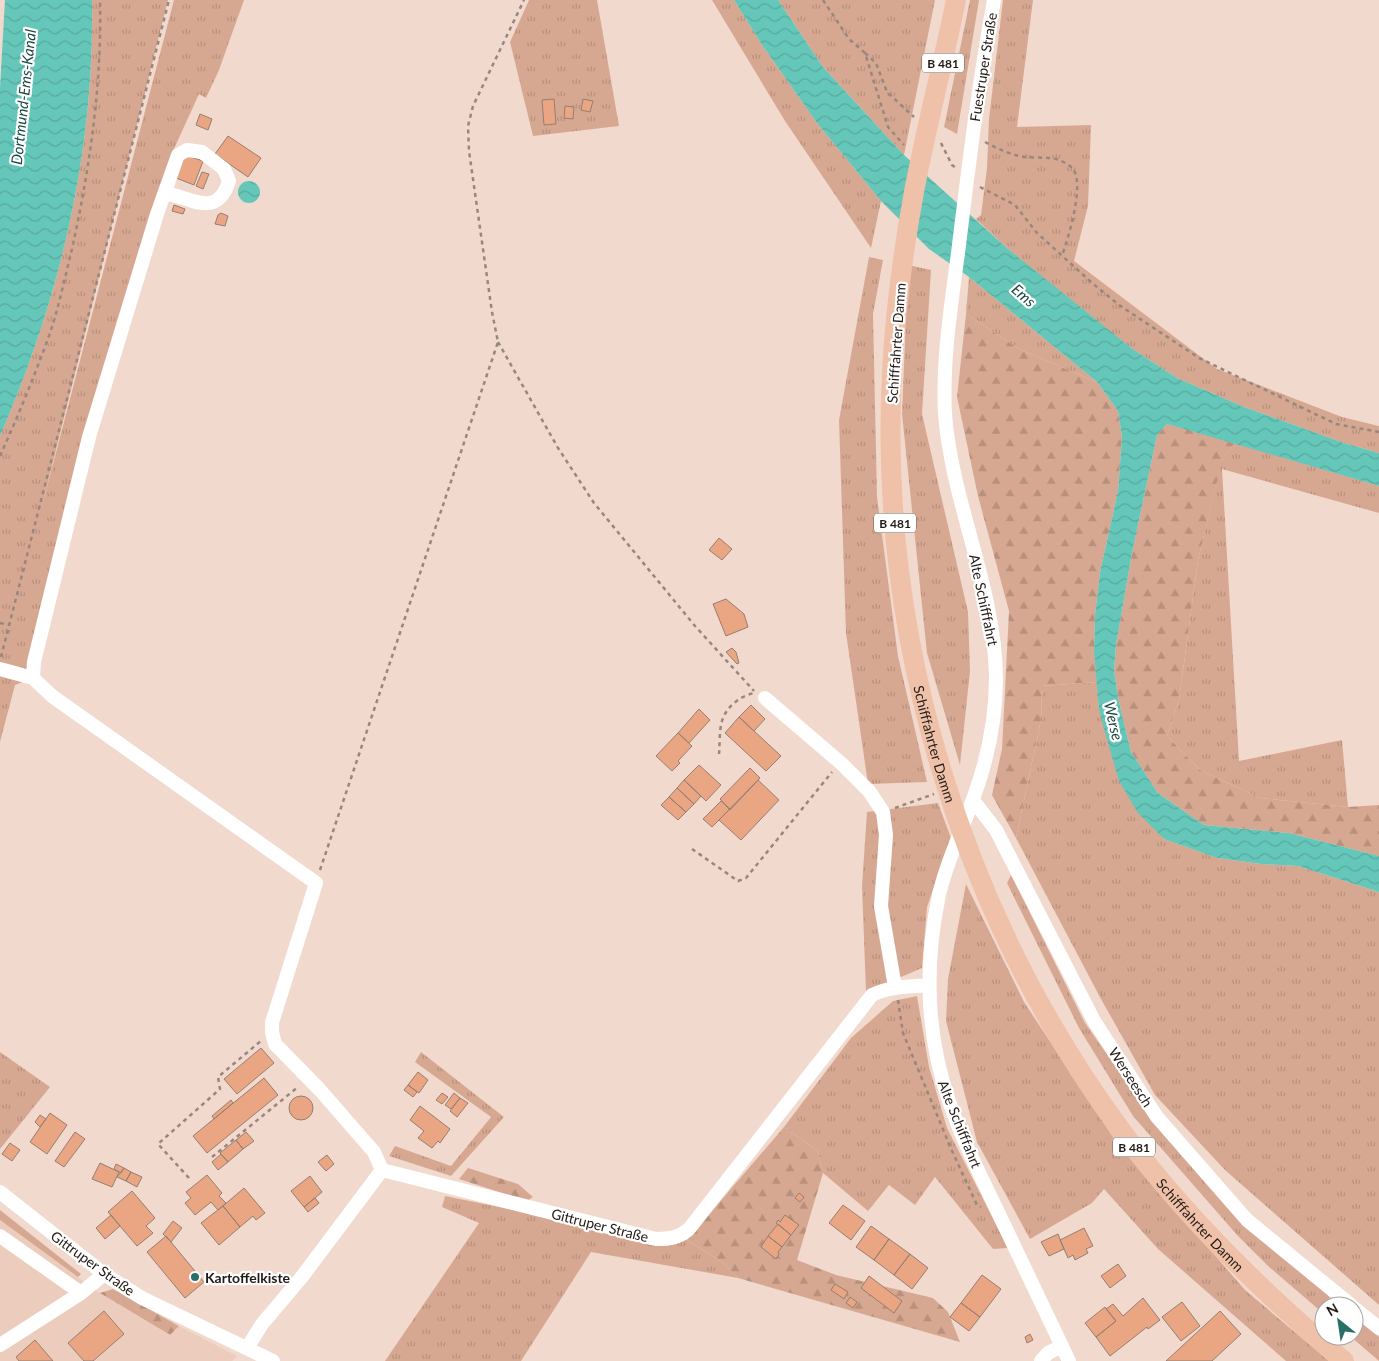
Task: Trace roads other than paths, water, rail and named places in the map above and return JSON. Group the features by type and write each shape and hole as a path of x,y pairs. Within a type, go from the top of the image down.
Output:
{"highway":[{"name":"Schifffahrter Damm","path":"956,0 921,121 914,193 896,320 892,375 892,484 905,613 914,661 942,771 964,839 1015,955 1047,1016 1098,1097 1124,1134 1164,1184 1226,1253 1298,1322 1344,1361"}],"street":[{"name":"Fuestruper Straße","path":"976,140 979,83 994,0"},
{"name":"Alte Schifffahrt","path":"976,140 949,321 945,381 946,415 952,465 988,608 994,644 996,678 991,737 985,764 948,863 940,891 930,954 928,986 930,1019 940,1074 950,1106 970,1153 1069,1361"},
{"path":"33,678 34,662 90,437 154,223 178,155 187,150 202,152 224,169 229,181 225,194 213,203 197,203 165,194"},
{"path":"0,669 33,678 52,696 316,883 272,1022 272,1032 275,1044 374,1152 382,1170 301,1278 262,1324 246,1348"},
{"path":"760,695 842,764 869,791 883,812 886,835 881,906 895,987"},
{"name":"Werseesch","path":"973,800 996,830 1094,1021 1157,1116 1247,1220 1340,1296"},
{"name":"Gittruper Straße","path":"382,1170 656,1239 670,1239 680,1236 689,1229 872,995 895,987 928,986"},
{"name":"Gittruper Straße","path":"0,1192 104,1274 142,1298 273,1361"},
{"path":"0,1236 81,1293"},
{"path":"0,1345 81,1293 104,1274"},
{"name":"Werseesch","path":"1364,1316 1379,1328"},
{"path":"1041,1361 1048,1353 1062,1346"}],"water":[{"name":"Dortmund-Ems-Kanal","path":"5,0 92,0 87,112 80,168 70,223 40,331 0,436 0,88"},
{"path":"734,0 778,0 823,67 904,155 1007,248 1134,350 1177,378 1244,407 1344,443 1379,453 1379,486 1167,424 1157,435 1132,553 1116,645 1114,670 1118,698 1131,752 1158,793 1204,825 1289,833 1379,856 1379,892 1298,866 1261,864 1217,858 1164,839 1138,813 1119,781 1104,729 1099,710 1094,653 1095,615 1100,572 1118,491 1122,437 1118,411 1097,382 969,277 929,249 881,201 817,123 762,45"},
{"path":"249,181 257,184 260,192 257,200 249,203 241,200 238,192 241,184"}],"place":[{"name":"Kartoffelkiste","path":"195,1277"}],"water label":[{"name":"Ems","path":"1024,295"},
{"name":"Werse","path":"1114,721"}]}
